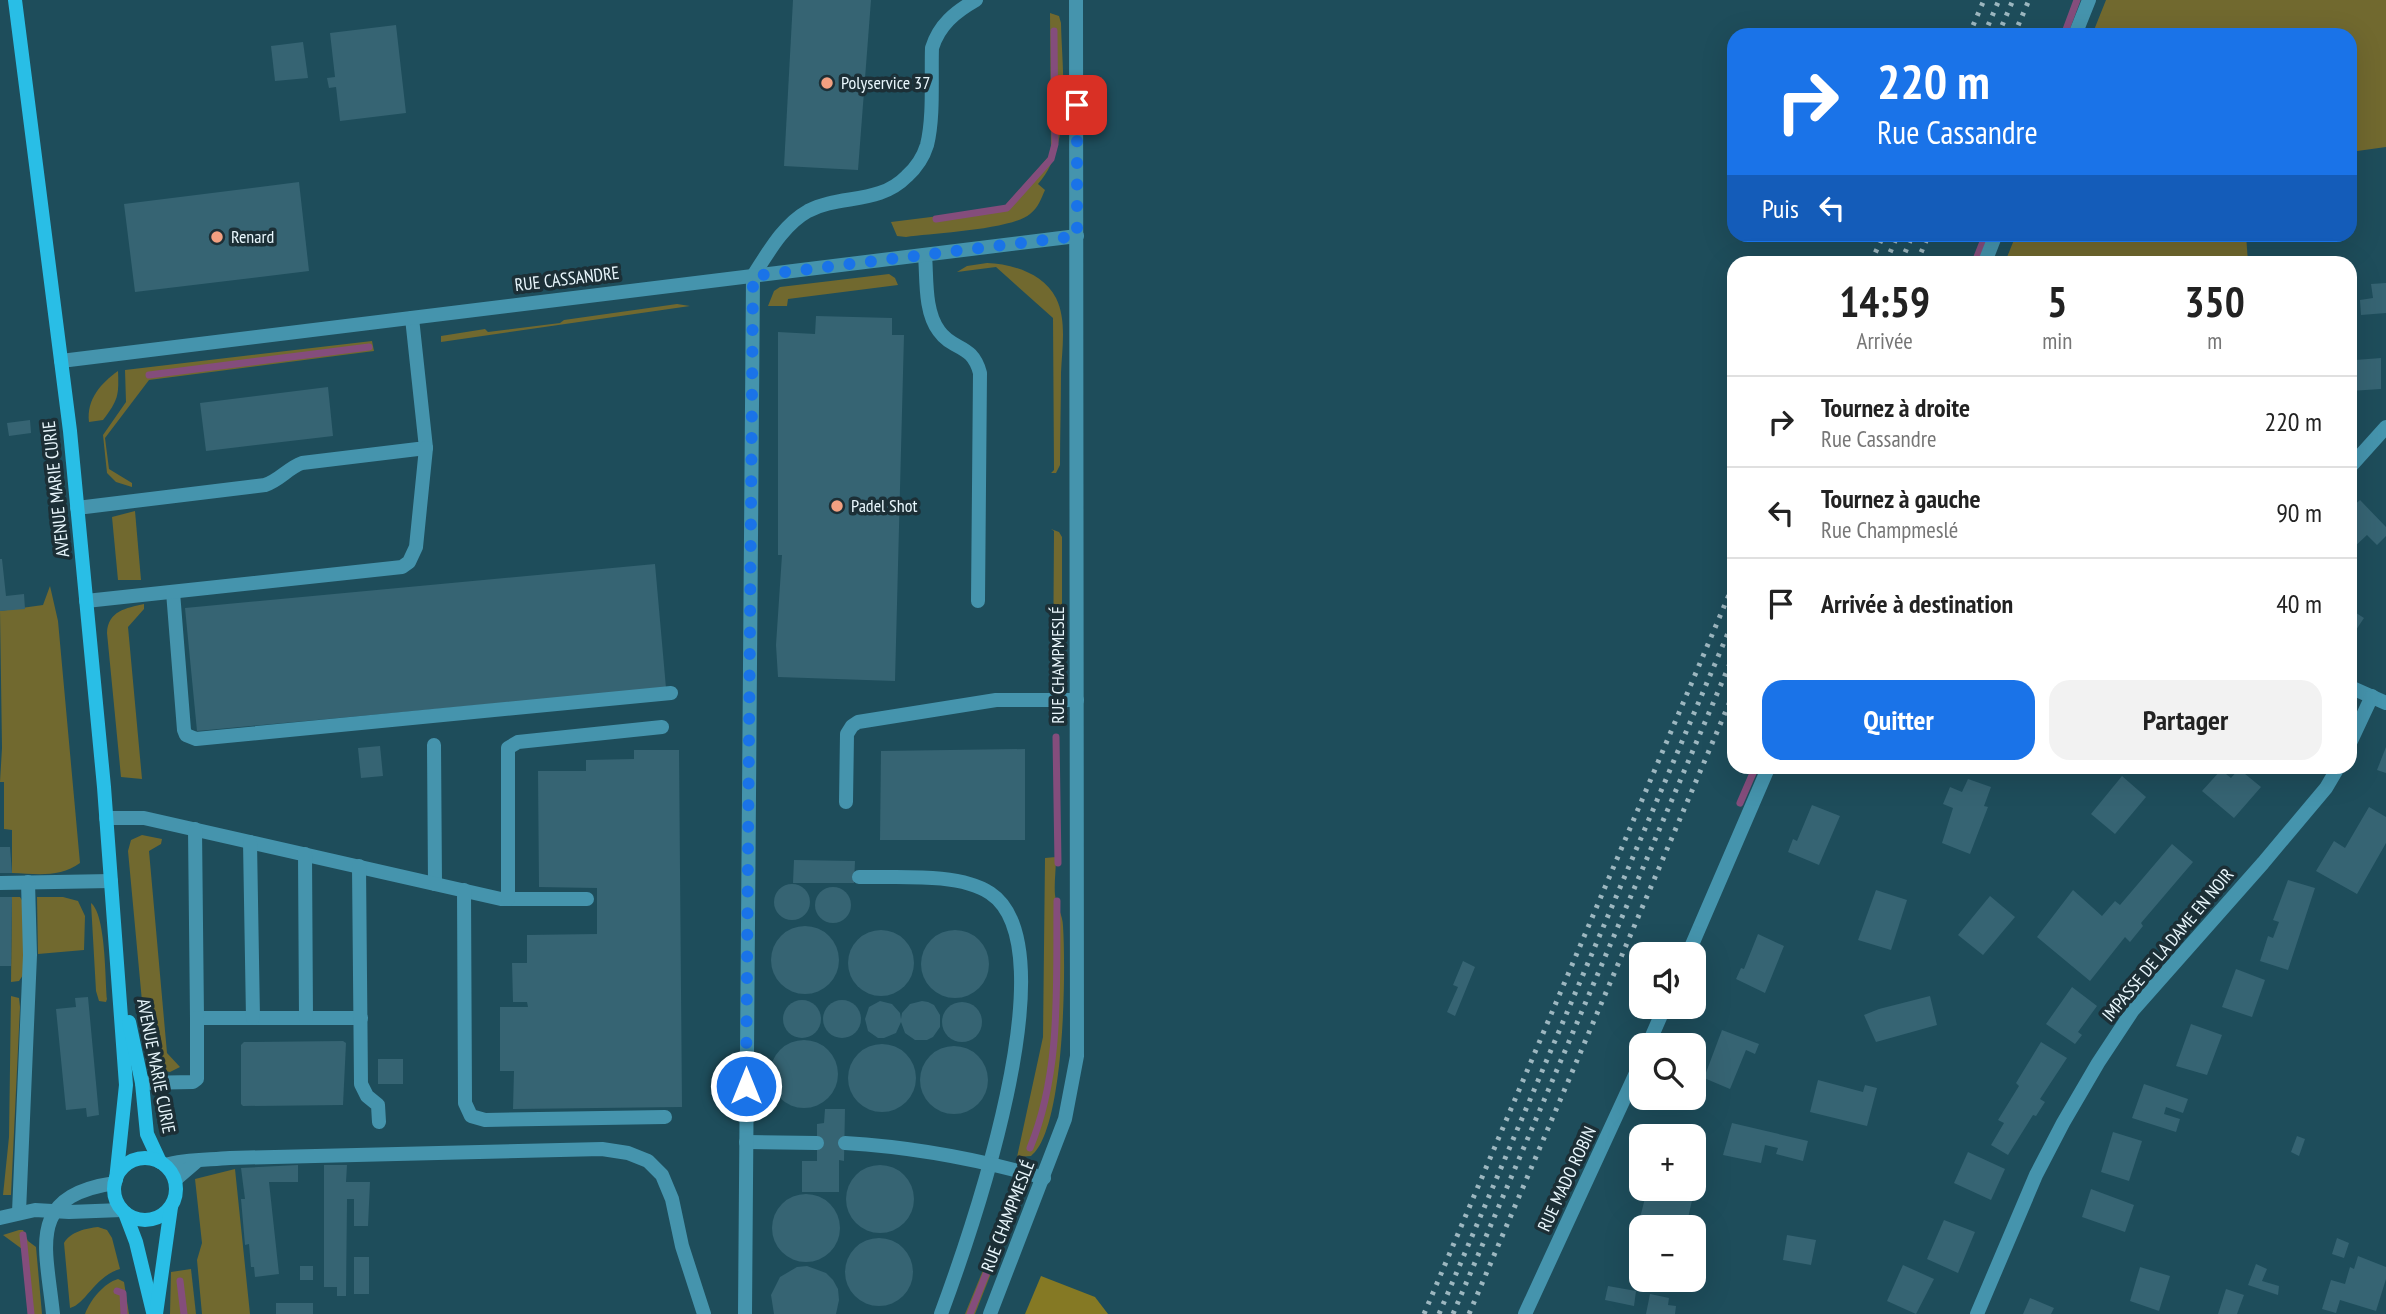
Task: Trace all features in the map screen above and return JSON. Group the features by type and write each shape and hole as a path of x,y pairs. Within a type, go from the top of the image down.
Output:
{"main road":[{"name":"AVENUE MARIE CURIE","path":"15,0 77,508 120,976 126,1085 115,1181"},
{"name":"AVENUE MARIE CURIE","path":"120,976 142,1083 147,1134 162,1163"},
{"path":"145,1158 162,1163 175,1180 176,1194 171,1207 155,1314 136,1241 114,1194 115,1181 124,1167 130,1162 145,1158"},
{"path":"123,1211 131,1217 145,1221 160,1217 171,1207"}],"street":[{"path":"745,1314 753,276 779,236 809,211 883,193 899,184 914,170 922,159 929,134 932,48 936,36 951,17 976,0"},
{"name":"RUE CHAMPMESLÉ","path":"990,1314 1065,1119 1077,1056 1076,0"},
{"path":"2078,28 2089,0"},
{"name":"RUE CASSANDRE","path":"61,361 1077,236"},
{"path":"925,255 928,297 938,330 975,357 980,373 978,601"},
{"path":"86,601 402,567 409,562 416,547 426,448 412,318"},
{"path":"2357,459 2386,427"},
{"path":"77,508 265,485 276,482 302,463 426,448"},
{"path":"173,592 184,730 186,735 196,739 671,693"},
{"path":"2357,690 2379,700 2357,733"},
{"path":"846,802 847,734 858,722 996,700 1077,700"},
{"path":"508,900 508,748 518,742 662,727"},
{"path":"434,745 435,884"},
{"path":"1693,942 1766,774"},
{"name":"IMPASSE DE LA DAME EN NOIR","path":"1977,1314 2036,1175 2063,1122 2133,1010 2272,852 2326,788 2334,774"},
{"path":"106,818 144,818 508,900 587,899"},
{"path":"142,1083 193,1082 197,1079 195,830"},
{"path":"250,842 253,1018"},
{"path":"305,854 306,1018"},
{"path":"359,866 361,1084 367,1097 378,1105 379,1122"},
{"path":"859,877 926,879 972,884 989,892 1002,902 1009,914 1020,956 1020,1013 1011,1078 989,1163 941,1314"},
{"path":"0,883 111,881"},
{"path":"19,1212 30,955 28,883"},
{"path":"464,890 465,1103 471,1116 485,1120 665,1117"},
{"path":"197,1018 361,1018"},
{"name":"RUE MADO ROBIN","path":"1525,1314 1629,1087"},
{"path":"746,1142 817,1143"},
{"path":"845,1143 890,1145 989,1163 1044,1178"},
{"path":"162,1163 230,1158 602,1149 628,1153 648,1161 662,1175 672,1199 682,1246 704,1314"},
{"path":"175,1180 196,1162"},
{"path":"53,1314 46,1236 53,1211 65,1200 89,1188 115,1181"},
{"path":"0,1219 35,1210 123,1211"}],"shaded area":[{"path":"2106,0 2386,0 2386,147 2357,151 2357,28 2095,28"},
{"path":"1050,13 1059,16 1061,23 1063,107 1056,149 1049,168 1038,184 1045,190 1037,206 1030,214 1006,224 897,236 891,222 1003,208 1051,154"},
{"path":"2013,242 2247,242 2248,256 2007,256"},
{"path":"987,263 1007,265 1035,276 1050,289 1062,316 1060,465 1056,473 1051,473 1054,470 1053,318 996,267 957,272 967,266"},
{"path":"889,274 895,278 898,285 788,299 787,306 768,306 774,291 780,287"},
{"path":"677,304 690,306 441,342 441,336 485,329 488,332 560,323 564,320"},
{"path":"372,341 374,351 149,380 105,438 109,469 132,483 132,487 116,482 107,473 103,435 126,402 125,370"},
{"path":"118,371 118,392 112,407 103,420 89,422 92,399"},
{"path":"135,511 141,580 118,580 112,517"},
{"path":"1051,529 1059,532 1062,537 1062,669 1059,676 1053,676 1054,531"},
{"path":"50,586 58,621 80,863 56,873 12,873 12,830 4,829 4,782 0,782 0,611 43,605"},
{"path":"144,604 144,609 128,627 142,779 121,777 107,633 114,615"},
{"path":"142,835 162,839 161,844 149,851 167,1053 180,1067 170,1072 151,1068 147,1055 128,851 131,840"},
{"path":"1056,857 1055,895 1063,922 1064,947 1063,1011 1057,1083 1051,1115 1042,1140 1031,1156 1017,1157 1043,1037 1045,858"},
{"path":"12,897 20,897 23,902 23,975 19,981 11,982"},
{"path":"37,897 63,897 78,901 85,916 84,950 38,954"},
{"path":"91,903 100,920 102,933 106,1002 99,1001 96,991"},
{"path":"11,996 19,998 20,1007 11,1195 3,1195 9,1137"},
{"path":"235,1169 250,1314 202,1314 197,1260 202,1243 195,1179"},
{"path":"1013,1197 1016,1210 975,1314 965,1314"},
{"path":"98,1227 107,1230 112,1238 120,1269 103,1278 76,1306 70,1308 64,1243 74,1233"},
{"path":"23,1230 28,1241 36,1247 42,1314 28,1314 22,1249 3,1235"},
{"path":"191,1269 196,1314 170,1314 171,1272"},
{"path":"1041,1276 1095,1297 1108,1314 1025,1314"},
{"path":"118,1279 124,1282 129,1314 85,1314 98,1293"}],"building":[{"name":"Polyservice 37","path":"793,0 871,0 858,170 784,166"},
{"path":"396,25 406,113 340,121 336,87 329,88 327,78 335,77 330,33"},
{"path":"303,42 308,78 275,81 271,46"},
{"name":"Renard","path":"299,182 309,271 135,292 124,204"},
{"path":"2386,283 2386,313 2361,315 2360,300 2373,298 2371,284"},
{"name":"Padel Shot","path":"816,316 892,318 892,335 904,335 895,681 778,677 776,645 782,555 778,555 778,332 815,334"},
{"path":"2381,358 2381,389 2357,391 2357,360"},
{"path":"328,387 333,436 206,451 200,403"},
{"path":"30,420 31,433 9,436 7,423"},
{"path":"2360,500 2386,527 2386,536 2377,545 2367,535 2357,544 2357,503"},
{"path":"0,559 6,596 24,594 25,609 0,611"},
{"path":"655,564 666,688 197,731 185,608"},
{"path":"2357,614 2364,618 2357,628"},
{"path":"380,746 383,776 361,778 358,748"},
{"path":"2386,747 2386,773 2377,770"},
{"path":"1025,749 1025,840 880,840 881,751"},
{"path":"634,750 679,750 682,1107 513,1109 514,1071 500,1071 500,1007 528,1007 527,1002 513,1002 512,963 527,963 527,935 597,934 597,888 539,887 538,771 586,771 586,760 634,759"},
{"path":"2217,774 2226,774 2231,778 2235,774 2245,774 2261,787 2234,818 2202,791"},
{"path":"2122,776 2146,797 2115,834 2091,814"},
{"path":"1968,779 1991,787 1984,806 1988,807 1970,854 1942,843 1953,808 1943,804 1950,787 1962,792"},
{"path":"1812,805 1840,816 1819,865 1788,852 1793,839 1797,841"},
{"path":"2369,807 2386,817 2386,843 2357,894 2316,871 2334,841 2345,848"},
{"path":"2172,844 2193,862 2141,923 2143,926 2130,942 2125,937 2090,981 2037,937 2073,890 2102,916 2115,901 2120,905"},
{"path":"0,847 10,847 12,873 0,873"},
{"path":"794,860 855,861 854,883 793,883"},
{"path":"2288,880 2315,888 2288,970 2260,961 2268,936 2273,938 2279,922 2273,920"},
{"path":"792,884 805,889 810,902 805,915 792,920 779,915 774,902 779,889"},
{"path":"833,887 845,893 851,905 845,917 833,923 821,917 815,905 821,893"},
{"path":"1876,890 1907,900 1891,950 1858,940"},
{"path":"1990,896 2015,917 1983,955 1958,935"},
{"path":"0,897 12,897 11,966 0,966"},
{"path":"805,926 818,929 829,936 836,947 839,960 836,973 829,984 818,991 805,994 792,991 781,984 774,973 771,960 774,947 781,936 792,929"},
{"path":"874,930 888,930 900,935 909,944 914,963 912,976 905,987 888,996 874,996 862,991 853,982 848,970 848,956 853,944 862,935"},
{"path":"955,930 968,933 979,940 986,951 989,964 986,977 979,988 968,995 955,998 942,995 931,988 924,977 921,964 924,951 931,940 942,933"},
{"path":"1758,934 1784,946 1765,993 1736,979 1741,968 1744,969"},
{"path":"1463,961 1475,967 1455,1016 1447,1012 1458,987 1453,985"},
{"path":"2236,969 2265,980 2252,1017 2222,1007"},
{"path":"2072,987 2097,1006 2078,1032 2082,1035 2075,1044 2046,1024"},
{"path":"1930,996 1937,1025 1876,1042 1864,1015"},
{"path":"88,997 99,1115 87,1117 86,1108 66,1110 56,1009 76,1007 75,998"},
{"path":"802,1000 816,1005 821,1019 816,1033 802,1038 788,1033 783,1019 788,1005"},
{"path":"842,1000 855,1006 861,1019 855,1032 842,1038 829,1032 823,1019 829,1006"},
{"path":"880,1001 892,1004 900,1013 901,1019 902,1013 910,1004 928,1002 934,1005 940,1015 940,1027 933,1037 915,1040 905,1033 901,1022 896,1033 878,1038 868,1031 865,1019 869,1007"},
{"path":"962,1002 970,1003 976,1008 981,1014 981,1030 976,1036 970,1041 962,1042 954,1041 948,1036 943,1030 942,1022 943,1014 948,1008 954,1003"},
{"path":"2191,1024 2222,1035 2207,1075 2176,1066"},
{"path":"1722,1030 1759,1044 1755,1054 1746,1050 1730,1089 1706,1079"},
{"path":"804,1040 817,1043 828,1050 835,1061 838,1074 835,1087 828,1098 817,1105 804,1108 791,1105 780,1098 773,1087 770,1074 773,1061 780,1050 791,1043"},
{"path":"244,1042 346,1043 343,1105 241,1104 241,1045"},
{"path":"2041,1042 2067,1058 2040,1099 2045,1102 2036,1116 2033,1115 2008,1155 1991,1145 2004,1123 1998,1120"},
{"path":"882,1044 895,1047 906,1054 913,1065 916,1078 913,1091 906,1102 895,1109 882,1112 869,1109 858,1102 851,1091 848,1078 851,1065 858,1054 869,1047"},
{"path":"954,1046 967,1049 978,1056 985,1067 988,1080 985,1093 978,1104 967,1111 954,1114 941,1111 930,1104 923,1093 920,1080 923,1067 930,1056 941,1049"},
{"path":"378,1059 403,1059 403,1084 378,1084"},
{"path":"1818,1080 1863,1092 1865,1085 1877,1088 1867,1126 1810,1112"},
{"path":"2144,1084 2188,1099 2183,1113 2166,1107 2164,1114 2180,1119 2176,1132 2132,1118"},
{"path":"825,1109 845,1109 844,1161 839,1160 839,1192 802,1192 802,1161 817,1161 817,1124 824,1123"},
{"path":"1732,1123 1808,1141 1803,1161 1776,1154 1778,1148 1765,1145 1761,1163 1723,1155"},
{"path":"2113,1132 2142,1141 2129,1181 2101,1172"},
{"path":"2297,1136 2305,1139 2299,1156 2291,1152"},
{"path":"1968,1152 2005,1169 1991,1200 1954,1183"},
{"path":"298,1165 298,1182 269,1182 279,1274 255,1277 254,1267 251,1267 249,1244 245,1245 241,1199 245,1199 241,1168"},
{"path":"324,1165 347,1165 346,1182 370,1182 368,1226 354,1226 354,1199 347,1199 346,1296 337,1296 337,1287 324,1287"},
{"path":"880,1165 893,1168 904,1175 911,1186 914,1199 911,1212 904,1223 893,1230 880,1233 867,1230 856,1223 849,1212 846,1199 849,1186 856,1175 867,1168"},
{"path":"2091,1189 2134,1205 2125,1232 2082,1217"},
{"path":"806,1194 819,1197 830,1204 837,1215 840,1228 837,1241 830,1252 819,1259 806,1262 793,1259 782,1252 775,1241 772,1228 775,1215 782,1204 793,1197"},
{"path":"1644,1201 1692,1201 1689,1215 1641,1215"},
{"path":"1944,1220 1975,1232 1958,1273 1927,1259"},
{"path":"1787,1235 1816,1240 1811,1265 1783,1260"},
{"path":"879,1238 892,1241 903,1248 910,1259 913,1272 910,1285 903,1296 892,1303 879,1306 866,1303 855,1296 848,1285 845,1272 848,1259 855,1248 866,1241"},
{"path":"2337,1238 2349,1243 2344,1258 2332,1254"},
{"path":"2358,1256 2386,1267 2386,1279 2376,1311 2340,1300 2336,1313 2322,1309 2331,1280 2345,1284 2350,1267 2354,1269"},
{"path":"354,1257 369,1257 369,1294 354,1294"},
{"path":"2256,1264 2267,1269 2262,1281 2279,1286 2278,1295 2248,1285"},
{"path":"1903,1265 1934,1279 1916,1314 1887,1301"},
{"path":"300,1266 313,1266 313,1280 300,1280"},
{"path":"807,1266 826,1273 833,1280 838,1289 839,1300 836,1314 774,1314 771,1295 780,1277 797,1267"},
{"path":"2140,1267 2170,1276 2159,1311 2130,1301"},
{"path":"1608,1286 1636,1292 1634,1306 1605,1300"},
{"path":"2226,1289 2244,1295 2237,1314 2218,1314"},
{"path":"1650,1294 1669,1298 1668,1305 1676,1306 1675,1314 1646,1314"},
{"path":"2030,1298 2054,1308 2051,1314 2023,1314"},
{"path":"276,1303 313,1303 313,1314 276,1314"}],"waterway":[{"path":"2067,28 2077,0"},
{"path":"936,219 1007,208 1051,159 1055,144 1054,31"},
{"path":"1977,256 1983,242"},
{"path":"149,375 369,347"},
{"path":"1056,737 1058,863"},
{"path":"1740,803 1753,774"},
{"path":"1030,1148 1048,1088 1052,1057 1057,901"},
{"path":"970,1314 1013,1207"},
{"path":"23,1235 31,1314"},
{"path":"180,1281 184,1314"},
{"path":"117,1291 123,1293 124,1314"}],"railway":[{"path":"1972,28 1984,0"},
{"path":"1987,28 1999,0"},
{"path":"2001,28 2013,0"},
{"path":"2017,28 2029,0"},
{"path":"1874,256 1880,242"},
{"path":"1889,256 1895,242"},
{"path":"1904,256 1910,242"},
{"path":"1920,256 1926,242"},
{"path":"1424,1314 1727,600"},
{"path":"1439,1314 1727,635"},
{"path":"1453,1314 1727,670"},
{"path":"1469,1314 1727,708"}],"place":[{"name":"Polyservice 37","path":"827,83"},
{"name":"Renard","path":"217,237"},
{"name":"Padel Shot","path":"837,506"}],"route":[{"path":"746,1086 753,276 1077,236 1077,105"}]}
